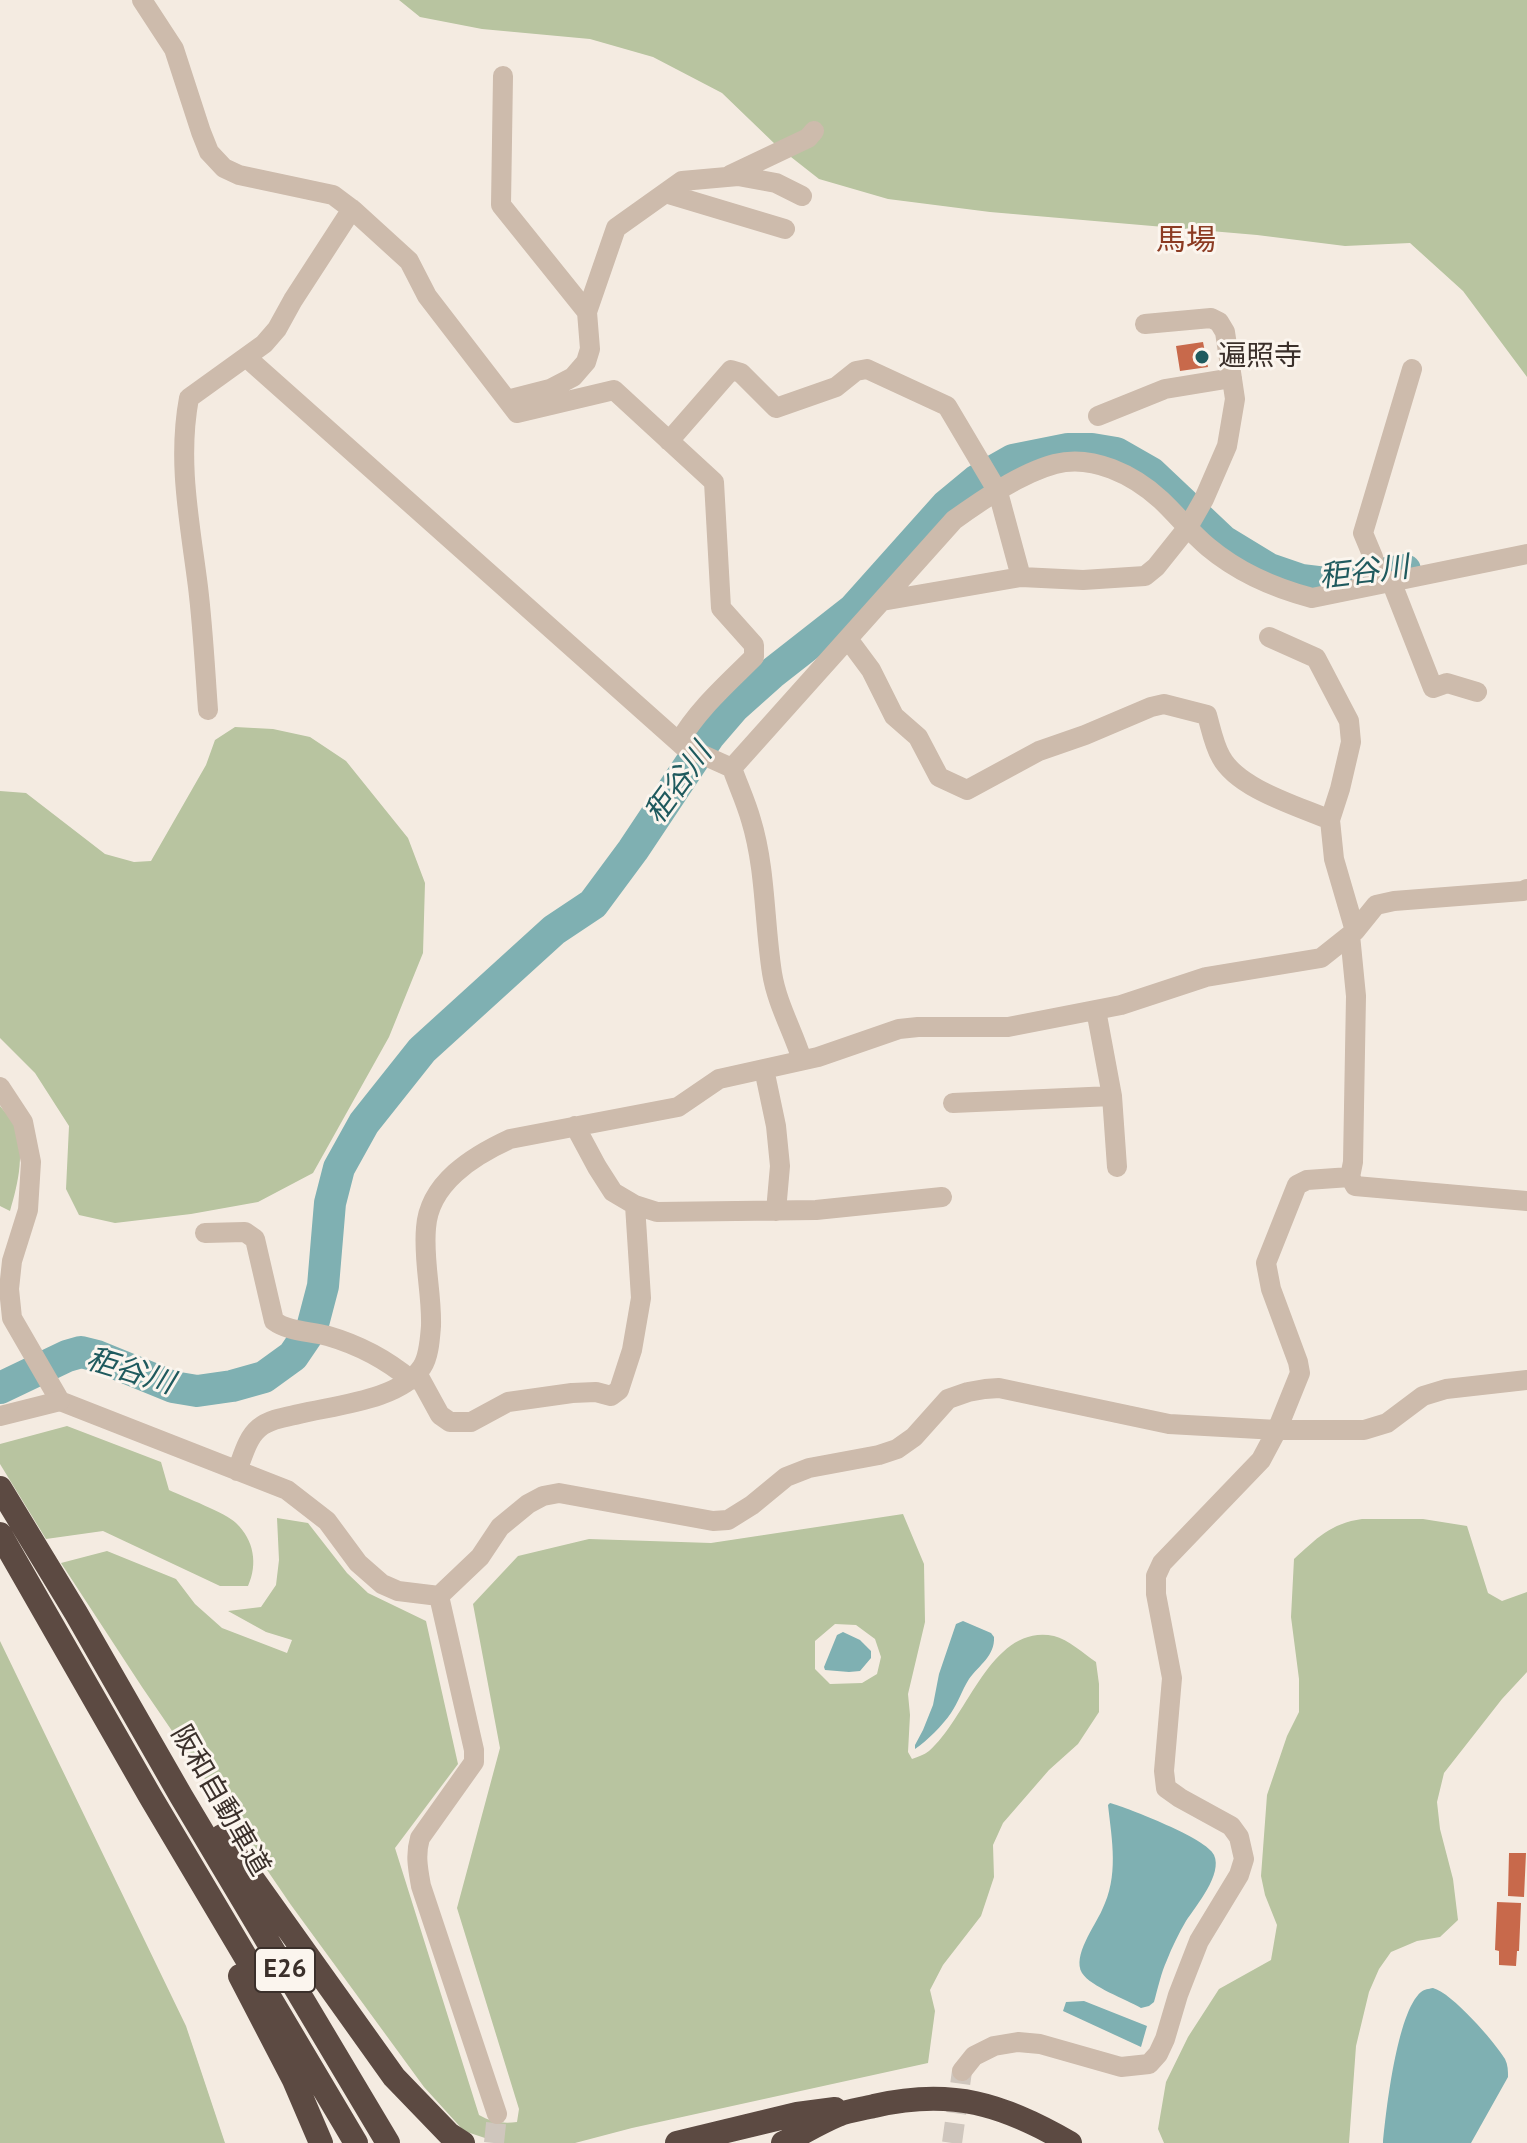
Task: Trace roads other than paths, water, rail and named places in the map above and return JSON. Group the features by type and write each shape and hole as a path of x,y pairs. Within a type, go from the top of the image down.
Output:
{"highway":[{"name":"阪和自動車道","path":"0,1488 388,2143"},
{"name":"阪和自動車道","path":"0,1534 150,1796 356,2143"},
{"path":"76,1613 229,1846 394,2077 449,2134 463,2143"},
{"path":"150,1796 294,2080 321,2143"},
{"path":"677,2143 797,2114 938,2098 988,2105 1034,2122 1070,2143"},
{"path":"783,2143 841,2114 900,2100"}],"street":[{"path":"142,0 174,49 209,152 224,168 239,175 333,195 352,209 409,261 427,296 517,413 614,390 714,482 721,608 754,645 754,657 704,706 689,725 681,744"},
{"path":"503,76 501,205 587,312"},
{"path":"726,177 808,138 814,131"},
{"path":"507,400 550,389 573,377 586,362 590,349 587,312 616,228 682,181 738,176 776,183 802,196"},
{"path":"665,193 785,229"},
{"path":"208,710 198,591 184,489 183,427 189,398 264,344 277,329 352,209"},
{"path":"882,601 1021,577 1083,580 1145,576 1156,567 1189,525 1204,499 1227,446 1235,399 1225,332 1219,322 1211,318 1145,324"},
{"path":"246,357 681,744 732,768 752,822 777,994 802,1060"},
{"path":"669,441 731,370 741,373 776,408 836,387 856,371 867,369 947,406 998,492 1021,577"},
{"path":"1412,369 1363,533 1433,688 1447,683 1477,692"},
{"path":"1098,416 1165,389 1232,378"},
{"path":"732,768 954,520 1028,475 1055,464 1079,461 1098,464 1140,484 1189,525 1207,547 1239,569 1280,590 1312,598 1527,554"},
{"path":"1269,637 1316,658 1349,721 1351,742 1330,820 1334,859 1353,933 1356,996 1353,1162 1350,1177 1355,1186 1527,1201"},
{"path":"848,639 871,670 894,716 918,737 939,777 967,790 1039,751 1164,704 1207,715 1221,757 1231,772 1256,788 1330,820"},
{"path":"237,1471 250,1438 260,1427 278,1418 388,1393 414,1376 424,1365 431,1333 432,1306 426,1225 435,1197 455,1172 484,1151 510,1139 678,1107 719,1079 818,1057 899,1029 1008,1027 1121,1005 1206,977 1321,958 1353,933 1376,905 1527,889"},
{"path":"1096,1010 1112,1096 1117,1167"},
{"path":"764,1069 776,1126 780,1166 776,1211"},
{"path":"0,1087 23,1122 31,1162 28,1210 12,1261 9,1289 12,1318 60,1401"},
{"path":"953,1103 1112,1096"},
{"path":"575,1126 613,1192 635,1205 657,1212 816,1210 942,1197"},
{"path":"962,2071 974,2056 994,2046 1018,2042 1040,2044 1121,2067 1149,2064 1165,2039 1199,1941 1239,1875 1244,1859 1239,1837 1231,1826 1166,1788 1164,1771 1172,1678 1156,1594 1156,1576 1162,1563 1261,1460 1277,1430 1300,1373 1271,1289 1266,1263 1297,1185 1307,1180 1350,1177"},
{"path":"205,1233 245,1232 255,1239 274,1321 283,1327 329,1336 375,1354 414,1376 440,1415 450,1422 471,1422 508,1402 572,1393 596,1392 611,1396 619,1390 632,1350 641,1298 635,1205"},
{"path":"439,1596 480,1557 500,1527 543,1496 559,1493 713,1521 728,1520 786,1477 809,1468 897,1449 914,1437 948,1399 968,1392 999,1388 1169,1424 1277,1430 1364,1430 1387,1423 1423,1396 1446,1389 1527,1380"},
{"path":"0,1416 60,1401 287,1490 327,1521 358,1563 382,1584 398,1591 439,1596"},
{"path":"439,1596 474,1750 474,1762 420,1838 416,1850 417,1863 421,1886 497,2114"}],"water":[{"path":"963,1621 991,1633 994,1637 992,1650 969,1679 947,1718 915,1749 933,1705 939,1674 956,1624"},
{"path":"843,1632 860,1640 871,1651 871,1658 860,1671 825,1670 837,1635"},
{"path":"1110,1803 1149,1817 1198,1841 1209,1848 1216,1863 1207,1890 1171,1950 1154,2002 1141,2008 1093,1983 1082,1973 1080,1966 1082,1950 1111,1884"},
{"path":"1433,1988 1451,1999 1492,2041 1505,2059 1508,2077 1471,2143 1383,2143 1394,2063 1405,2020 1421,1992"},
{"path":"1084,2001 1147,2026 1141,2047 1063,2011 1066,2002"}],"waterway":[{"name":"秬谷川","path":"0,1388 81,1352 173,1387 197,1391 264,1377 293,1356 312,1328 323,1286 330,1203 339,1168 364,1123 422,1050 554,930 593,904 709,736 734,707 854,609 947,505 976,481 1013,460 1068,449 1116,453 1151,473 1223,541 1269,569 1301,580 1326,583 1405,570"}],"tunnel":[{"path":"952,2143 962,2071"},
{"path":"494,2143 497,2114"}],"place":[{"name":"遍照寺","path":"1202,357"}],"district":[{"name":"馬場","path":"1186,241"}]}
